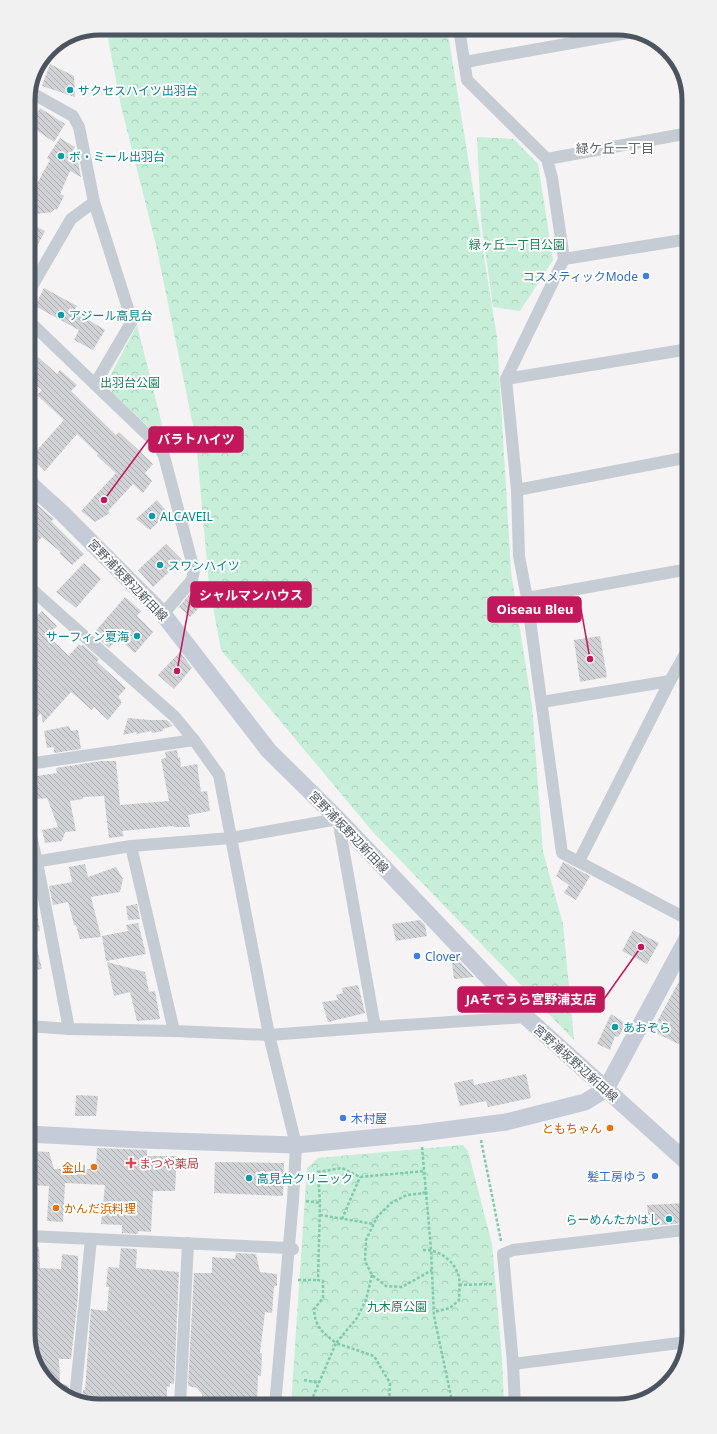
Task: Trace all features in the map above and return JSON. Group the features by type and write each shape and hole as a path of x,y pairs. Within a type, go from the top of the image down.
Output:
{"main road":[{"name":"宮野浦坂野辺新田線","path":"35,488 62,513 163,614 269,751 338,819 526,1017 682,1158"},
{"path":"35,1134 141,1140 296,1145 421,1133 506,1122 585,1102 606,1089 682,948"}],"street":[{"path":"460,35 465,62 466,80 547,159 552,178 564,259 506,379 517,490 519,556 527,598 562,853 682,916"},
{"path":"465,62 616,35"},
{"path":"35,95 73,116 79,127 94,202 132,321 95,384"},
{"path":"547,159 682,134"},
{"path":"35,281 70,219 94,202"},
{"path":"564,259 682,240"},
{"path":"35,327 159,446 164,456 194,570 192,580 163,614"},
{"path":"506,379 682,350"},
{"path":"517,490 682,458"},
{"path":"527,598 682,570"},
{"path":"35,592 175,717 194,740 219,775 269,1035 296,1145 291,1248 286,1280 285,1341 280,1399"},
{"path":"579,861 682,660"},
{"path":"542,702 670,681"},
{"path":"35,763 194,740"},
{"path":"35,863 131,846 231,838 338,819 375,1027"},
{"path":"131,846 174,1031"},
{"path":"35,872 69,1029"},
{"path":"35,1027 69,1029 269,1035 526,1017"},
{"path":"515,1399 503,1254 513,1250 682,1230"},
{"path":"35,1236 291,1248"},
{"path":"75,1394 91,1239"},
{"path":"180,1399 188,1243"},
{"path":"513,1364 681,1343"}],"path":[{"path":"478,1126 503,1254"},
{"path":"421,1133 431,1249 434,1312 452,1399"},
{"path":"318,1280 320,1215 318,1172 342,1168 360,1177 424,1171"},
{"path":"342,1219 360,1177"},
{"path":"426,1193 407,1195 391,1203 377,1216 366,1240 365,1261 372,1275 386,1286 402,1287 432,1270"},
{"path":"320,1215 374,1224"},
{"path":"423,1250 431,1249 449,1259 459,1277 459,1300 450,1308 434,1312"},
{"path":"312,1399 336,1343 357,1318 366,1300 372,1275"},
{"path":"286,1280 323,1281 323,1298 314,1309 315,1321 323,1333 336,1343 374,1356 390,1383 390,1399"},
{"path":"459,1285 506,1284"},
{"path":"304,1380 319,1383"}],"green space":[{"path":"107,35 448,35 497,337 511,572 532,706 543,852 563,924 574,1040 373,832 221,650 209,585 196,440 156,245 121,106"},
{"name":"緑ヶ丘一丁目公園","path":"477,137 514,139 538,164 553,260 520,311 493,307 481,220"},
{"name":"出羽台公園","path":"137,325 167,444 112,393 108,380"},
{"name":"九木原公園","path":"463,1145 468,1151 492,1244 502,1359 504,1399 291,1399 307,1168 318,1158"}],"building":[{"path":"50,64 74,76 75,97 42,86"},
{"path":"40,108 65,124 54,142 35,129 35,117"},
{"path":"60,138 75,147 72,153 74,155 72,158 78,162 81,177 70,171 60,194 64,196 57,210 55,209 52,212 35,214 35,187 50,160 47,158"},
{"path":"35,226 45,231 35,250"},
{"path":"44,288 77,306 74,311 105,330 93,350 74,340 79,330 35,306"},
{"path":"38,357 57,374 60,370 77,385 71,391 116,435 119,432 153,464 145,473 152,481 143,493 133,484 108,511 110,513 95,522 81,511 116,473 97,456 98,454 77,434 45,471 35,461 35,453 64,420 37,395 42,390 35,384 35,361"},
{"name":"ALCAVEIL","path":"157,500 168,513 150,530 136,519"},
{"path":"35,503 54,519 51,521 84,554 72,565 59,553 61,552 42,537 35,544"},
{"name":"スワンハイツ","path":"166,544 182,560 153,587 138,570"},
{"path":"84,563 101,579 76,608 56,592"},
{"path":"194,589 206,601 190,617 179,607"},
{"path":"125,597 141,611 137,616 153,632 135,653 118,638 109,648 93,634"},
{"path":"42,611 57,626 48,636 69,656 79,644 81,646 83,645 99,659 97,662 126,688 118,697 121,700 121,704 108,720 94,707 92,710 71,692 43,723 41,713 35,719 35,618"},
{"path":"600,636 607,677 580,682 574,640"},
{"path":"180,652 192,668 174,689 158,675"},
{"path":"128,718 167,720 173,726 163,729 163,731 152,733 151,731 137,734 136,732 123,735"},
{"path":"69,726 71,731 78,730 81,749 54,753 54,747 47,748 44,731"},
{"path":"177,750 178,758 180,757 181,767 197,764 201,792 207,791 210,811 188,815 190,827 173,826 122,831 124,836 109,838 104,796 83,797 83,799 70,801 76,831 65,832 62,841 45,843 42,830 58,827 47,798 37,799 37,776 57,773 56,768 101,761 116,761 120,805 169,801 161,759 166,758 165,752"},
{"path":"563,862 590,876 576,900 564,893 569,885 556,876"},
{"path":"85,864 88,877 116,867 123,879 120,892 91,897 101,937 80,939 76,925 74,925 68,902 53,905 49,886 72,882 69,867"},
{"path":"35,889 38,907 36,907 40,931 35,932"},
{"path":"137,904 140,919 128,920 126,906"},
{"path":"420,920 425,925 427,936 396,941 392,924"},
{"path":"138,923 146,954 106,961 102,936 128,931 126,925"},
{"path":"633,930 659,943 647,964 622,951"},
{"path":"35,940 42,969 35,970"},
{"path":"107,962 145,972 149,992 155,991 160,1019 137,1021 130,992 114,996"},
{"path":"460,962 474,977 454,979 452,963"},
{"path":"682,976 682,1046 652,1031"},
{"path":"358,985 365,1013 328,1022 322,1002 338,1000 336,995 343,993 342,988"},
{"path":"611,1014 627,1024 618,1037 615,1036 610,1050 597,1044"},
{"path":"526,1074 531,1098 488,1107 486,1101 460,1106 454,1083 473,1079 474,1085"},
{"path":"76,1095 98,1096 96,1116 75,1116"},
{"path":"97,1148 147,1150 147,1156 177,1156 175,1191 153,1191 151,1232 138,1231 138,1234 122,1233 122,1225 101,1224 105,1185 65,1183 63,1222 47,1221 49,1186 35,1185 35,1151 49,1152 54,1169 96,1169"},
{"name":"高見台クリニック","path":"215,1162 284,1163 283,1196 214,1193"},
{"name":"らーめんたかはし","path":"682,1203 682,1223 650,1226 647,1205"},
{"path":"35,1247 39,1247 40,1268 61,1269 62,1254 78,1256 78,1296 71,1359 59,1359 60,1383 69,1386 69,1391 60,1386 48,1374 40,1359 36,1347"},
{"path":"121,1248 137,1249 136,1268 179,1272 174,1384 170,1383 170,1387 167,1386 167,1399 95,1399 82,1397 83,1390 85,1390 91,1309 107,1311 109,1287 106,1287 108,1267 119,1268"},
{"path":"236,1253 256,1254 260,1272 277,1274 277,1286 274,1286 272,1313 265,1312 260,1353 262,1354 261,1376 258,1375 257,1399 202,1399 202,1394 197,1388 188,1386 194,1273 212,1273 212,1257 235,1259"}],"place":[{"name":"サクセスハイツ出羽台","path":"70,90"},
{"name":"ボ・ミール出羽台","path":"61,156"},
{"name":"コスメティックMode","path":"646,276"},
{"name":"アジール高見台","path":"61,315"},
{"name":"バラトハイツ","path":"104,500"},
{"name":"ALCAVEIL","path":"152,516"},
{"name":"スワンハイツ","path":"160,565"},
{"name":"サーフィン夏海","path":"137,636"},
{"name":"Oiseau Bleu","path":"590,659"},
{"name":"シャルマンハウス","path":"177,671"},
{"name":"JAそでうら宮野浦支店","path":"641,947"},
{"name":"Clover","path":"417,956"},
{"name":"あおぞら","path":"615,1027"},
{"name":"木村屋","path":"343,1118"},
{"name":"ともちゃん","path":"610,1128"},
{"name":"まつや薬局","path":"131,1163"},
{"name":"金山","path":"94,1167"},
{"name":"髪工房ゆう","path":"655,1176"},
{"name":"高見台クリニック","path":"249,1178"},
{"name":"かんだ浜料理","path":"56,1208"},
{"name":"らーめんたかはし","path":"669,1219"}],"district":[{"name":"緑ケ丘一丁目","path":"615,148"}]}
